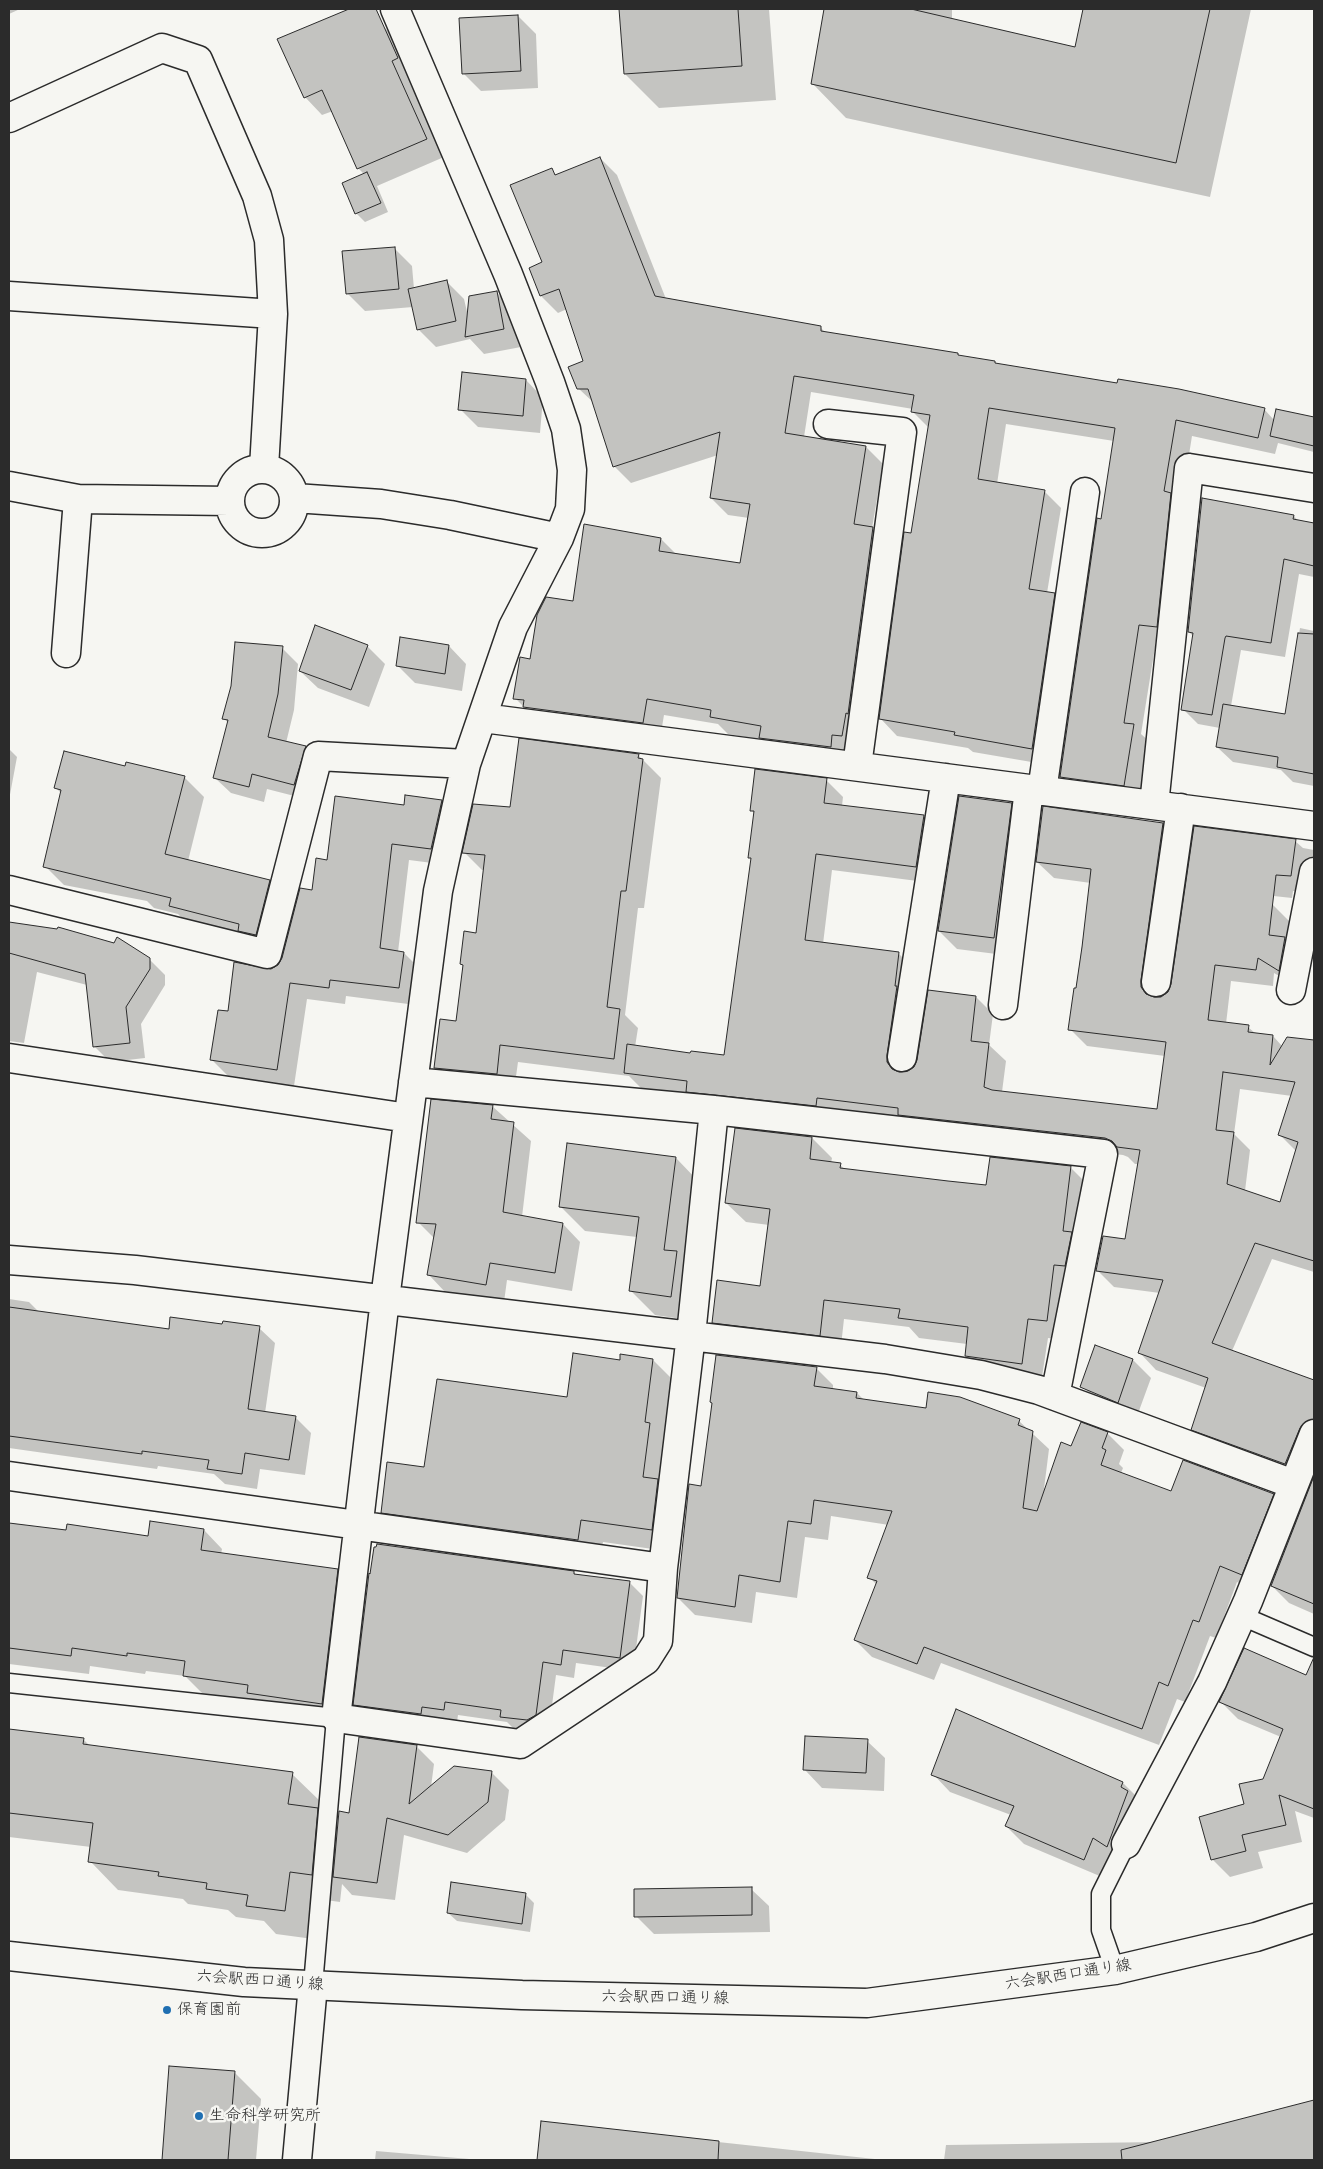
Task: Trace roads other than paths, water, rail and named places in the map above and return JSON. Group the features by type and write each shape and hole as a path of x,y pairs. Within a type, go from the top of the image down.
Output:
{"street":[{"path":"395,9 508,274 566,429 572,470 570,509 559,538 514,626 466,764 438,891 385,1299 336,1718 520,1744 646,1660 658,1640 663,1568 691,1336 714,1110"},
{"path":"9,118 162,48 198,60 257,196 269,240 273,314 264,468"},
{"path":"9,296 273,314"},
{"path":"828,424 902,432 857,766"},
{"path":"264,468 281,474 288,481 295,498 290,518 283,526 264,534 254,532 236,521 231,512 229,501 231,491 240,478 253,469 264,468"},
{"path":"1154,805 1189,468 1314,488"},
{"path":"9,486 78,499 229,501"},
{"path":"1003,1005 1085,492"},
{"path":"295,498 381,504 450,515 559,538"},
{"path":"66,653 78,499"},
{"path":"483,718 1314,826"},
{"path":"9,890 267,954 318,756 466,764"},
{"path":"902,1057 946,778"},
{"path":"1156,982 1181,808"},
{"path":"1291,990 1314,872"},
{"path":"9,1058 408,1118"},
{"path":"413,1082 714,1110 1103,1154 1055,1396"},
{"path":"9,1260 135,1270 385,1299 885,1359 981,1375 1055,1396 1294,1484"},
{"path":"1126,1844 1212,1682 1242,1616 1314,1434"},
{"path":"9,1476 663,1568"},
{"name":"六会駅西口通り線","path":"9,1956 244,1982 522,1995 867,2003 1116,1970 1256,1937 1314,1918"},
{"path":"297,2160 313,1985"}],"lane":[{"path":"1242,1616 1314,1647"},
{"path":"9,1683 336,1718 313,1985"},
{"path":"1116,1970 1101,1930 1101,1894 1126,1844"}],"place":[{"name":"保育園前","path":"167,2010"},
{"name":"生命科学研究所","path":"199,2116"}]}
